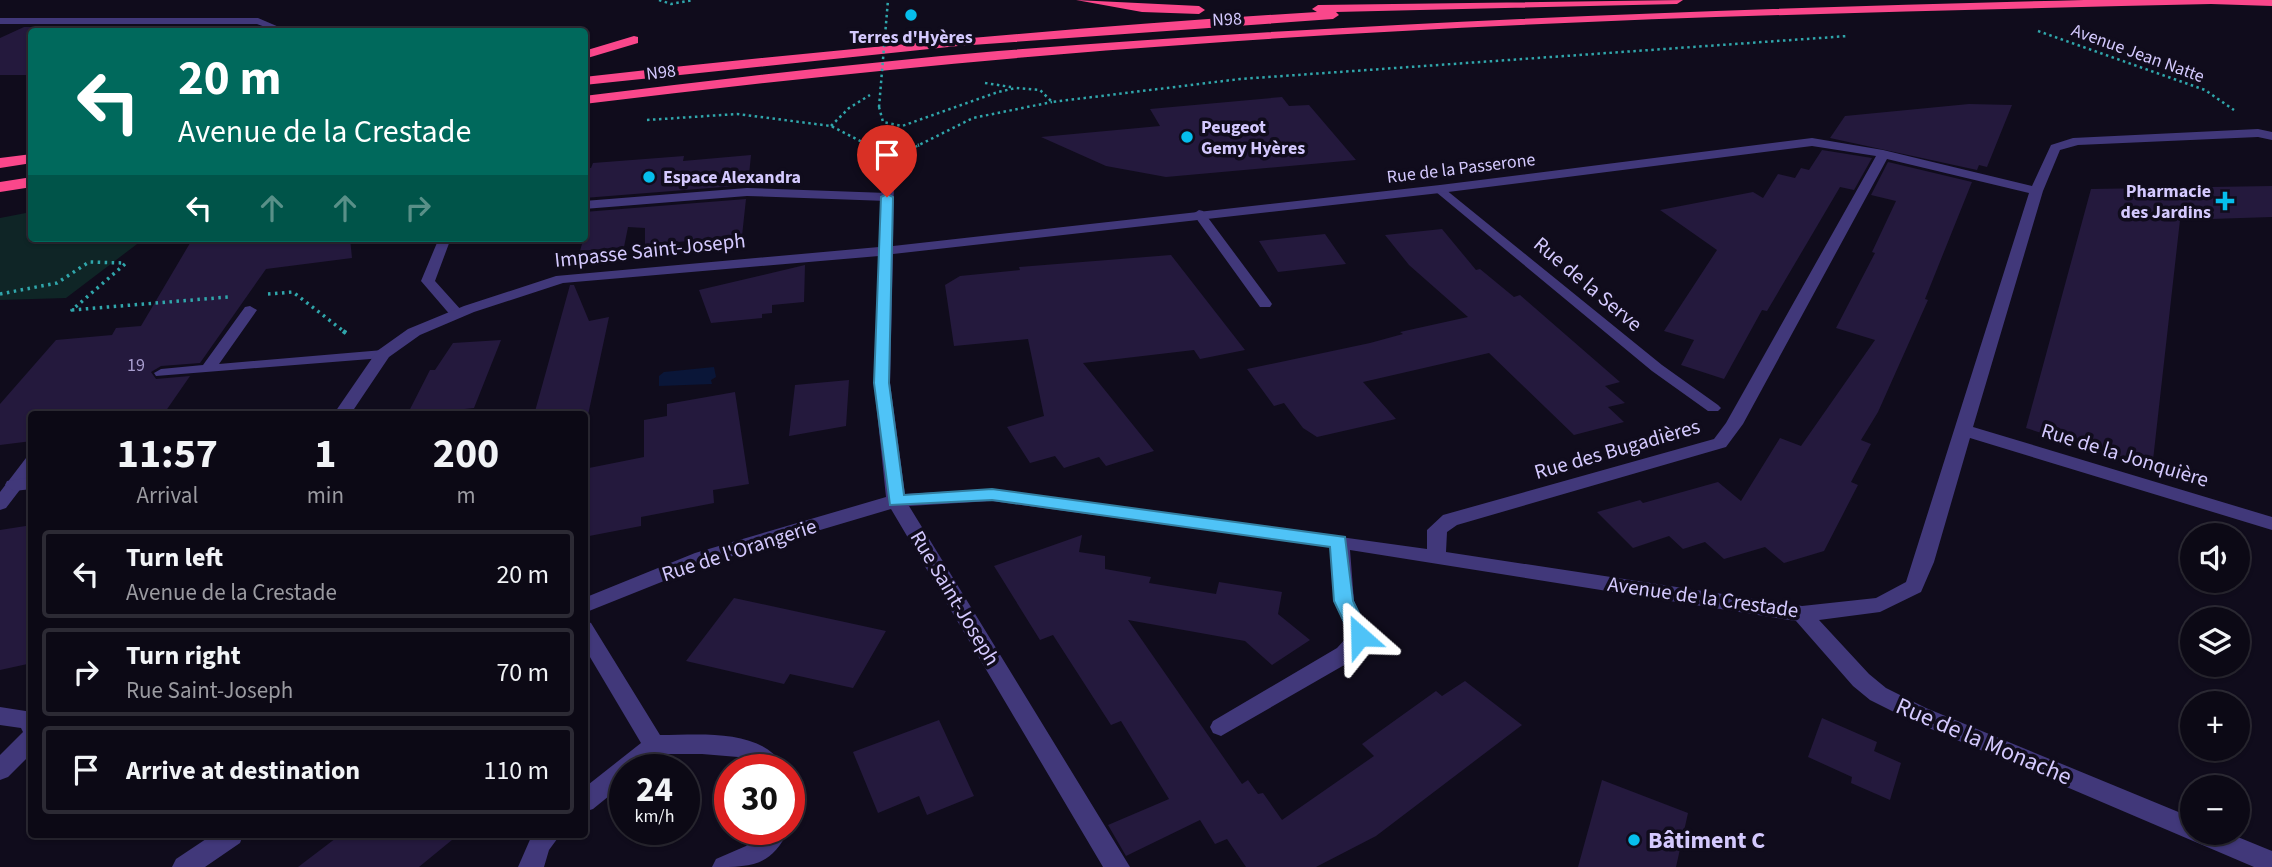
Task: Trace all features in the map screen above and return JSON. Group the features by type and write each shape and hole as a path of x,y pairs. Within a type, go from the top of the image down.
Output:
{"highway":[{"path":"1082,0 1142,8 1193,10 1677,0"},
{"path":"2126,2 2228,0"},
{"path":"588,81 805,56 1197,23 1615,2"},
{"path":"2126,2 2272,2"},
{"name":"N98","path":"588,100 818,71 1214,37 1701,13 2126,2"},
{"path":"588,54 634,40"},
{"path":"0,163 28,159"},
{"path":"0,187 28,183"}],"street":[{"path":"0,21 258,21 273,28"},
{"path":"50,28 58,21"},
{"name":"Avenue de la Crestade","path":"896,501 992,495 1339,542 1802,614 1880,605 1914,587 2036,191 2052,152 2063,143 2258,133 2272,136"},
{"name":"Rue de la Passerone","path":"886,251 1440,189 1812,142 1883,154 2036,191"},
{"name":"Rue des Bugadières","path":"1436,557 1437,530 1450,520 1720,443 1734,424 1883,154"},
{"name":"Rue Saint-Joseph","path":"888,175 882,383 896,501 1117,867"},
{"name":"Impasse Saint-Joseph","path":"344,411 383,354 414,332 457,314 561,279 886,251"},
{"name":"Rue de la Jonquière","path":"1964,430 2272,524"},
{"name":"Rue de l'Orangerie","path":"588,604 702,558 896,501"},
{"path":"1221,727 1345,654 1360,636 1344,601 1339,542"},
{"name":"Rue de la Monache","path":"1802,614 1847,666 1878,694 1918,714 2180,825"},
{"path":"588,635 654,745"},
{"path":"0,716 28,720"},
{"path":"0,770 28,741"},
{"path":"588,799 654,745 749,748 757,754"},
{"path":"185,867 228,838"},
{"path":"531,867 539,844 545,838"},
{"path":"725,867 743,862 766,845"},
{"path":"2229,845 2272,863"}],"lane":[{"name":"Rue de la Serve","path":"1440,189 1657,368 1713,408"},
{"path":"588,205 747,192 887,197"},
{"path":"1199,214 1265,304"},
{"path":"443,242 428,281 457,314"},
{"path":"208,369 250,310"},
{"path":"161,373 383,354"},
{"path":"0,504 23,484"}],"path":[{"path":"659,0 671,4 693,0"},
{"path":"888,0 879,107 883,122 902,126 1016,88"},
{"name":"Avenue Jean Natte","path":"2028,29 2038,30 2205,90 2227,103 2258,133"},
{"path":"644,120 737,114 831,126 855,141 890,153 923,145 960,123 1014,107 1240,79 1860,36"},
{"path":"982,83 1040,90 1052,102"},
{"path":"831,126 867,96 886,90"},
{"path":"0,294 57,283 89,262 125,264 72,310 238,296"},
{"path":"265,294 293,292 368,351 383,354"}],"green space":[{"path":"28,213 28,242 140,242 66,298 0,300 0,218"}],"water":[{"path":"714,367 716,377 711,380 712,384 659,386 659,376 664,372"}],"building":[{"path":"24,27 32,27 28,28 28,75 0,75 0,38"},
{"name":"Peugeot Gemy Hyères","path":"1282,97 1289,106 1309,105 1356,160 1166,177 1106,166 1041,137 1160,126 1150,109"},
{"path":"1969,104 2012,105 1987,167 1979,165 1977,170 1830,138 1845,116"},
{"path":"1822,150 1872,158 1854,190 1840,187 1767,311 1762,310 1724,379 1681,365 1694,340 1664,331 1717,250 1660,210 1753,192 1763,198 1778,174 1795,178 1801,168 1809,170"},
{"name":"Espace Alexandra","path":"751,155 748,185 588,198 588,168 591,168 593,163 684,156 683,161"},
{"path":"1888,162 1972,182 1925,299 1928,300 1878,412 1861,440 1871,444 1851,482 1858,485 1824,551 1784,563 1765,547 1724,559 1705,542 1683,549 1669,536 1633,548 1597,512 1640,500 1643,503 1718,482 1741,501 1780,438 1801,446 1875,340 1836,328 1875,253 1872,252 1896,201 1871,195"},
{"path":"2272,186 2272,217 2180,220 2152,469 2026,428 2091,189"},
{"path":"746,199 742,236 645,245 645,228 628,227 624,247 580,251 582,242 588,242 588,212"},
{"path":"1442,229 1476,270 1480,269 1514,297 1520,295 1620,382 1605,386 1625,403 1608,407 1624,422 1574,435 1489,353 1363,382 1396,419 1317,437 1303,428 1284,403 1274,406 1247,369 1370,343 1403,334 1400,332 1468,317 1409,265 1385,235"},
{"path":"1325,234 1346,264 1278,272 1259,241"},
{"path":"191,242 350,242 352,258 266,269 200,363 161,366 151,372 156,379 190,376 166,411 28,411 28,442 0,445 0,404 56,340 112,335 116,328 141,326"},
{"path":"1171,255 1245,350 1200,359 1194,350 1083,363 1154,451 1106,466 1099,457 1064,468 1055,456 1030,463 1007,427 1044,416 1028,339 954,346 945,285 960,276 1020,270 1019,267"},
{"path":"805,265 804,302 772,305 772,313 762,314 762,318 711,323 699,290"},
{"path":"570,285 574,285 589,321 609,317 588,415 588,411 535,411"},
{"path":"501,340 474,408 409,411 430,370 435,370 453,343"},
{"path":"849,380 846,426 789,436 795,385"},
{"path":"735,392 749,484 713,490 714,503 641,517 641,526 588,536 588,468 644,457 644,420 667,416 667,404"},
{"path":"28,526 28,664 0,670 0,530"},
{"path":"1082,535 1079,552 1105,556 1105,569 1151,577 1149,583 1216,594 1219,582 1282,592 1278,614 1310,640 1272,665 1245,641 1128,620 1242,784 1248,780 1258,794 1263,793 1282,820 1374,756 1362,744 1436,691 1442,696 1465,681 1522,725 1376,836 1316,867 1246,867 1227,839 1215,844 1200,820 1126,856 1108,825 1169,799 1121,721 1111,725 1053,635 1040,640 994,566"},
{"path":"734,598 886,631 853,688 790,674 784,684 686,661"},
{"path":"1822,718 1877,742 1874,751 1901,763 1890,800 1851,783 1852,777 1808,757"},
{"path":"939,720 974,796 927,815 919,796 878,813 853,752"},
{"name":"Bâtiment C","path":"1602,780 1688,813 1676,867 1578,867"},
{"path":"336,838 454,838 419,867 298,867"}],"place":[{"name":"Terres d'Hyères","path":"911,15"},
{"name":"Peugeot Gemy Hyères","path":"1187,137"},
{"name":"Espace Alexandra","path":"649,177"},
{"name":"Pharmacie des Jardins","path":"2225,201"},
{"name":"Bâtiment C","path":"1634,840"}],"route":[{"path":"887,197 882,383 896,501 992,495 1339,542 1344,601 1360,636"}]}
